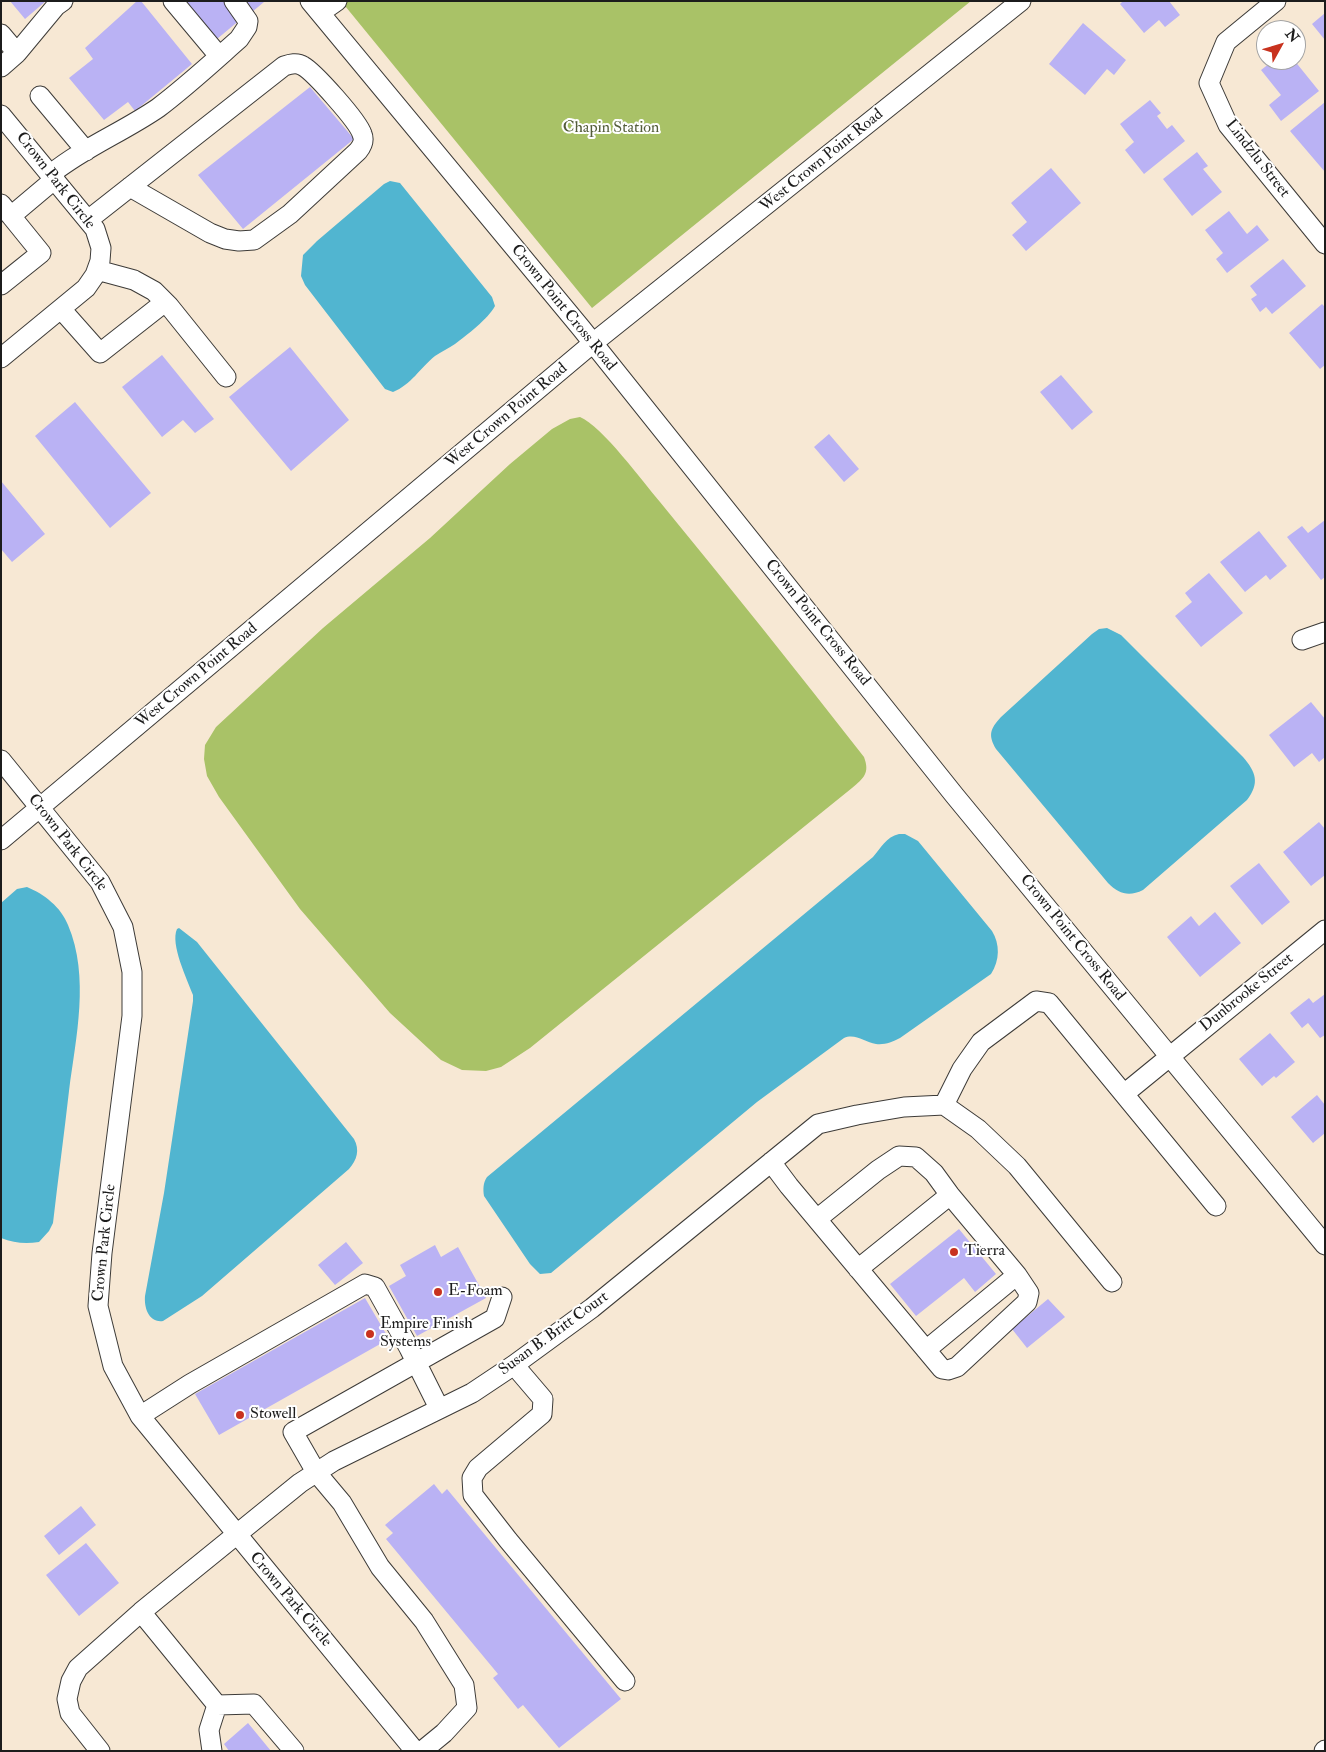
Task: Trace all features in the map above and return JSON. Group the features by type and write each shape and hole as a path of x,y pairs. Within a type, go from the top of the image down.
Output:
{"street":[{"path":"1,67 17,53 56,6 63,1"},
{"path":"173,1 219,56"},
{"path":"1,285 41,252 6,210 53,177 66,162 158,107 239,38 247,27 248,21 234,1"},
{"path":"315,7 337,1"},
{"name":"West Crown Point Road","path":"1,840 594,343 1021,1"},
{"name":"Lindzlu Street","path":"1276,1 1226,42 1209,83 1228,125 1325,244"},
{"name":"Crown Point Cross Road","path":"315,7 594,343 955,796 1325,1245"},
{"path":"1,34 17,53"},
{"path":"88,220 284,66 302,65 316,77 356,123 363,136 363,144 358,151 290,214 254,240 239,241 225,239 210,233 130,188"},
{"path":"40,96 86,151"},
{"name":"Crown Park Circle","path":"1,115 95,229 101,248 97,270 86,288 1,358"},
{"path":"97,270 134,280 154,291 226,377"},
{"path":"61,309 100,353 165,302"},
{"path":"1302,640 1325,632"},
{"name":"Crown Park Circle","path":"1,760 100,882 123,927 132,972 132,1016 102,1253 98,1306 113,1366 140,1416 415,1751"},
{"name":"Dunbrooke Street","path":"1124,1094 1325,930"},
{"path":"1112,1282 1017,1166 978,1129 944,1105 962,1069 981,1042 1036,1000 1049,1003 1216,1206"},
{"name":"Susan B. Britt Court","path":"100,1751 70,1713 67,1699 71,1681 78,1668 141,1612 300,1483 334,1461 472,1393 514,1365 592,1308 818,1124 904,1107 944,1105"},
{"path":"771,1162 817,1219 942,1369 948,1370 957,1367 1027,1302 1029,1293 1017,1276 934,1173 916,1157 899,1156 878,1170 817,1219"},
{"path":"858,1268 950,1195"},
{"path":"926,1350 1017,1276"},
{"path":"140,1416 190,1384 365,1284 375,1287 416,1361 439,1408"},
{"path":"422,1751 444,1733 466,1708 464,1685 424,1621 380,1567 342,1503 316,1472 293,1432 495,1318 502,1297"},
{"path":"514,1365 543,1399 542,1414 478,1468 472,1478 473,1496 625,1681"},
{"path":"141,1612 217,1705"},
{"path":"217,1705 254,1704 294,1751"},
{"path":"212,1751 209,1730 217,1705"}],"green space":[{"name":"Chapin Station","path":"341,1 971,1 592,308"},
{"path":"580,417 599,431 622,455 737,597 864,757 866,771 863,778 852,788 530,1048 501,1067 486,1071 462,1070 441,1060 390,1013 300,909 219,797 207,776 204,759 205,745 216,727 323,628 430,538 510,464 552,429 570,419"}],"water":[{"path":"390,181 400,183 492,297 495,306 471,331 455,344 435,356 410,381 393,392 385,389 305,285 301,276 303,255 384,184"},
{"path":"1107,628 1121,635 1243,757 1255,778 1254,788 1247,800 1143,890 1129,894 1116,890 1108,883 996,749 991,736 994,725 1001,717 1092,634 1099,629"},
{"path":"899,834 905,834 918,841 992,931 995,936 998,952 991,974 894,1041 879,1044 856,1037 844,1038 757,1102 551,1273 540,1274 530,1264 484,1196 484,1186 487,1177 873,857 887,840"},
{"path":"27,887 40,893 65,918 75,945 80,986 78,1028 53,1223 49,1231 39,1242 24,1243 1,1238 1,903 17,889"},
{"path":"179,928 197,942 354,1139 357,1151 356,1158 349,1169 202,1296 163,1321 158,1321 148,1314 145,1296 164,1193 193,1001 193,995 177,952 175,935"}],"building":[{"path":"10,1 46,1 25,19"},
{"path":"137,1 141,1 192,64 135,111 128,102 104,120 69,78 93,59 85,48"},
{"path":"186,1 226,1 241,19 217,39"},
{"path":"243,1 263,1 264,2 252,12"},
{"path":"1123,1 1169,1 1180,15 1165,27 1159,20 1144,33 1120,4"},
{"path":"1325,13 1325,40 1312,24"},
{"path":"1083,23 1126,60 1114,75 1107,69 1085,95 1049,64"},
{"path":"1261,70 1302,70 1319,91 1281,121 1269,105 1281,95"},
{"path":"310,87 354,139 243,229 198,175"},
{"path":"1150,100 1161,113 1157,116 1167,129 1172,125 1185,141 1144,174 1125,150 1134,142 1120,124"},
{"path":"1325,102 1325,172 1290,131"},
{"path":"1197,152 1208,166 1203,169 1222,192 1192,216 1163,179"},
{"path":"1051,168 1081,203 1026,251 1012,235 1027,222 1011,203"},
{"path":"1229,211 1247,234 1257,225 1269,240 1227,273 1216,259 1223,253 1205,230"},
{"path":"1283,259 1306,286 1272,314 1266,307 1260,312 1251,299 1257,295 1250,286"},
{"path":"1322,304 1325,307 1325,365 1320,369 1289,333"},
{"path":"290,347 349,420 291,471 229,397"},
{"path":"162,355 214,419 195,433 183,420 162,437 122,387"},
{"path":"1061,375 1093,412 1072,430 1040,392"},
{"path":"75,402 151,493 110,528 35,436"},
{"path":"829,434 859,469 844,482 814,447"},
{"path":"1,481 45,534 12,562 1,549"},
{"path":"1325,520 1325,577 1321,580 1287,537 1302,526 1308,533"},
{"path":"1259,531 1287,566 1270,580 1266,575 1245,592 1220,562"},
{"path":"1209,573 1243,613 1201,647 1175,616 1192,602 1185,593"},
{"path":"1311,702 1325,719 1325,757 1319,762 1312,753 1294,767 1269,735"},
{"path":"1319,822 1325,829 1325,875 1311,886 1283,852"},
{"path":"1259,863 1290,902 1262,925 1230,886"},
{"path":"1215,912 1241,943 1200,977 1167,937 1191,916 1199,926"},
{"path":"1325,994 1325,1035 1320,1038 1308,1023 1302,1028 1290,1013 1309,998 1313,1003"},
{"path":"1270,1033 1295,1062 1276,1078 1274,1076 1262,1086 1239,1059"},
{"path":"1317,1095 1325,1105 1325,1133 1313,1143 1291,1117"},
{"name":"Tierra","path":"959,1229 996,1274 975,1292 964,1278 916,1316 890,1284"},
{"path":"346,1242 363,1263 335,1285 318,1265"},
{"name":"E-Foam","path":"435,1245 441,1257 458,1247 486,1298 417,1336 389,1286 406,1276 400,1265"},
{"path":"365,1298 389,1339 219,1435 195,1394"},
{"path":"1048,1299 1065,1317 1027,1348 1012,1329"},
{"path":"434,1484 442,1494 447,1489 621,1699 559,1748 523,1705 518,1709 493,1678 498,1674 386,1539 393,1533 385,1525"},
{"path":"81,1506 96,1525 59,1555 44,1536"},
{"path":"86,1543 119,1583 79,1616 46,1575"},
{"path":"248,1723 271,1751 229,1751 224,1744"}],"place":[{"name":"Tierra","path":"954,1252"},
{"name":"E-Foam","path":"438,1292"},
{"name":"Empire Finish Systems","path":"370,1334"},
{"name":"Stowell","path":"240,1415"}]}
